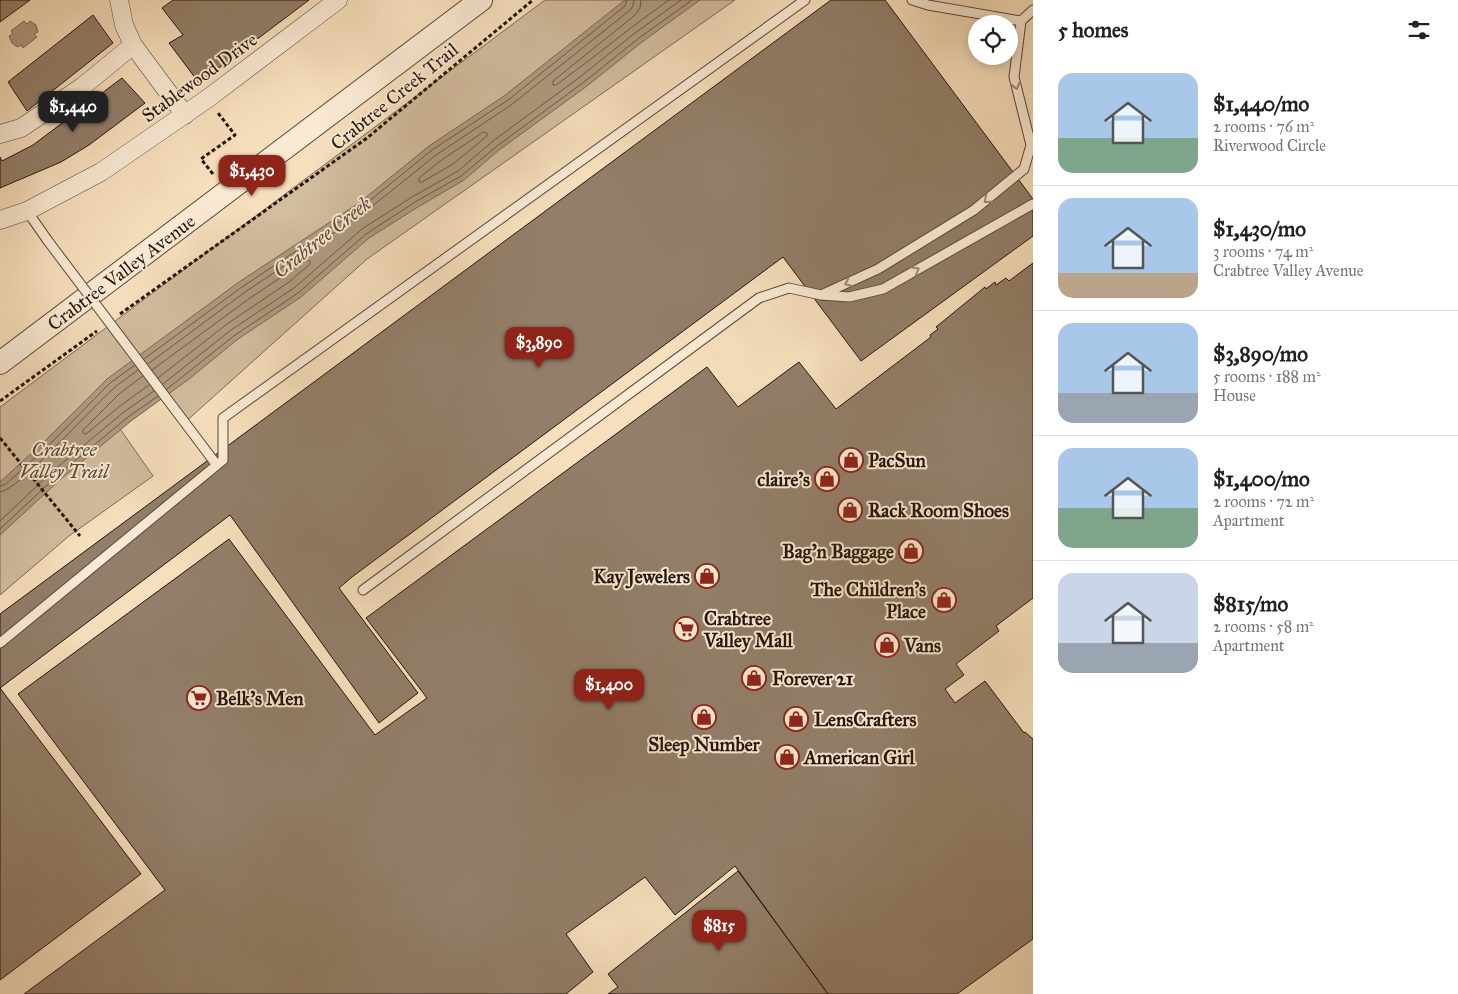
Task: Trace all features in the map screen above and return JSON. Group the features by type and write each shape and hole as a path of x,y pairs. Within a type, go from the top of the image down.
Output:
{"street":[{"path":"119,0 124,25 133,46 185,115"},
{"name":"Stablewood Drive","path":"0,220 27,211 101,172 185,115 338,0"},
{"name":"Crabtree Valley Avenue","path":"0,363 481,0"},
{"path":"0,134 21,128 82,87 133,46"}],"lane":[{"path":"0,643 223,460 223,418 805,0"},
{"path":"912,0 928,5 1021,20"},
{"path":"821,295 878,269 974,210 1029,171 1030,145 1014,77 1021,20 1033,10"},
{"path":"363,590 759,298 789,288 821,295 849,297 883,289 1033,204"},
{"path":"27,211 213,460"}],"path":[{"name":"Crabtree Creek Trail","path":"114,318 367,138 533,0"},
{"path":"213,174 201,159 235,135 215,108"},
{"path":"0,401 99,329"},
{"path":"0,438 80,536"}],"green space":[{"name":"Crabtree Valley Trail","path":"545,0 735,0 367,259 183,424 158,389 118,426 153,476 69,536 0,595 0,407"}],"water":[{"name":"Crabtree Creek","path":"625,0 700,0 499,150 464,180 369,238 301,297 238,339 189,379 131,421 62,478 0,535 0,482 46,440 107,379 239,282 359,203 429,146 504,96"},
{"path":"24,21 27,24 30,21 36,25 38,32 34,34 37,37 23,48 21,45 17,47 12,43 9,36 13,34 11,31"}],"building":[{"path":"0,0 30,0 0,22"},
{"path":"173,0 309,0 199,83 169,43 183,35 162,8"},
{"path":"831,0 885,0 1033,199 1033,236 861,361 783,257 352,577 339,588 418,693 379,723 230,515 0,688 0,614"},
{"path":"93,15 113,43 27,111 8,82"},
{"path":"122,78 145,103 89,145 61,162 0,188 0,157 2,161 33,145"},
{"name":"Crabtree Valley Mall","path":"1033,263 1033,598 996,626 999,631 956,664 964,675 945,689 955,703 985,681 1024,733 1033,739 1033,939 957,994 828,994 735,866 675,915 645,877 566,934 593,972 566,994 24,994 165,890 18,694 229,539 375,735 427,698 366,618 707,367 738,407 799,362 836,409 931,337 930,335 938,329 936,327 985,287 986,289 995,282 996,285 1006,278 1009,281"},
{"path":"0,688 141,874 0,980"},
{"path":"738,871 828,994 608,994 618,987 608,974"}],"place":[{"name":"PacSun","path":"851,460"},
{"name":"claire's","path":"827,479"},
{"name":"Rack Room Shoes","path":"850,510"},
{"name":"Bag'n Baggage","path":"911,551"},
{"name":"Kay Jewelers","path":"707,576"},
{"name":"The Children's Place","path":"944,600"},
{"name":"Crabtree Valley Mall","path":"686,629"},
{"name":"Vans","path":"887,645"},
{"name":"Forever 21","path":"754,678"},
{"name":"Belk's Men","path":"199,698"},
{"name":"Sleep Number","path":"704,717"},
{"name":"LensCrafters","path":"796,719"},
{"name":"American Girl","path":"787,757"}]}
